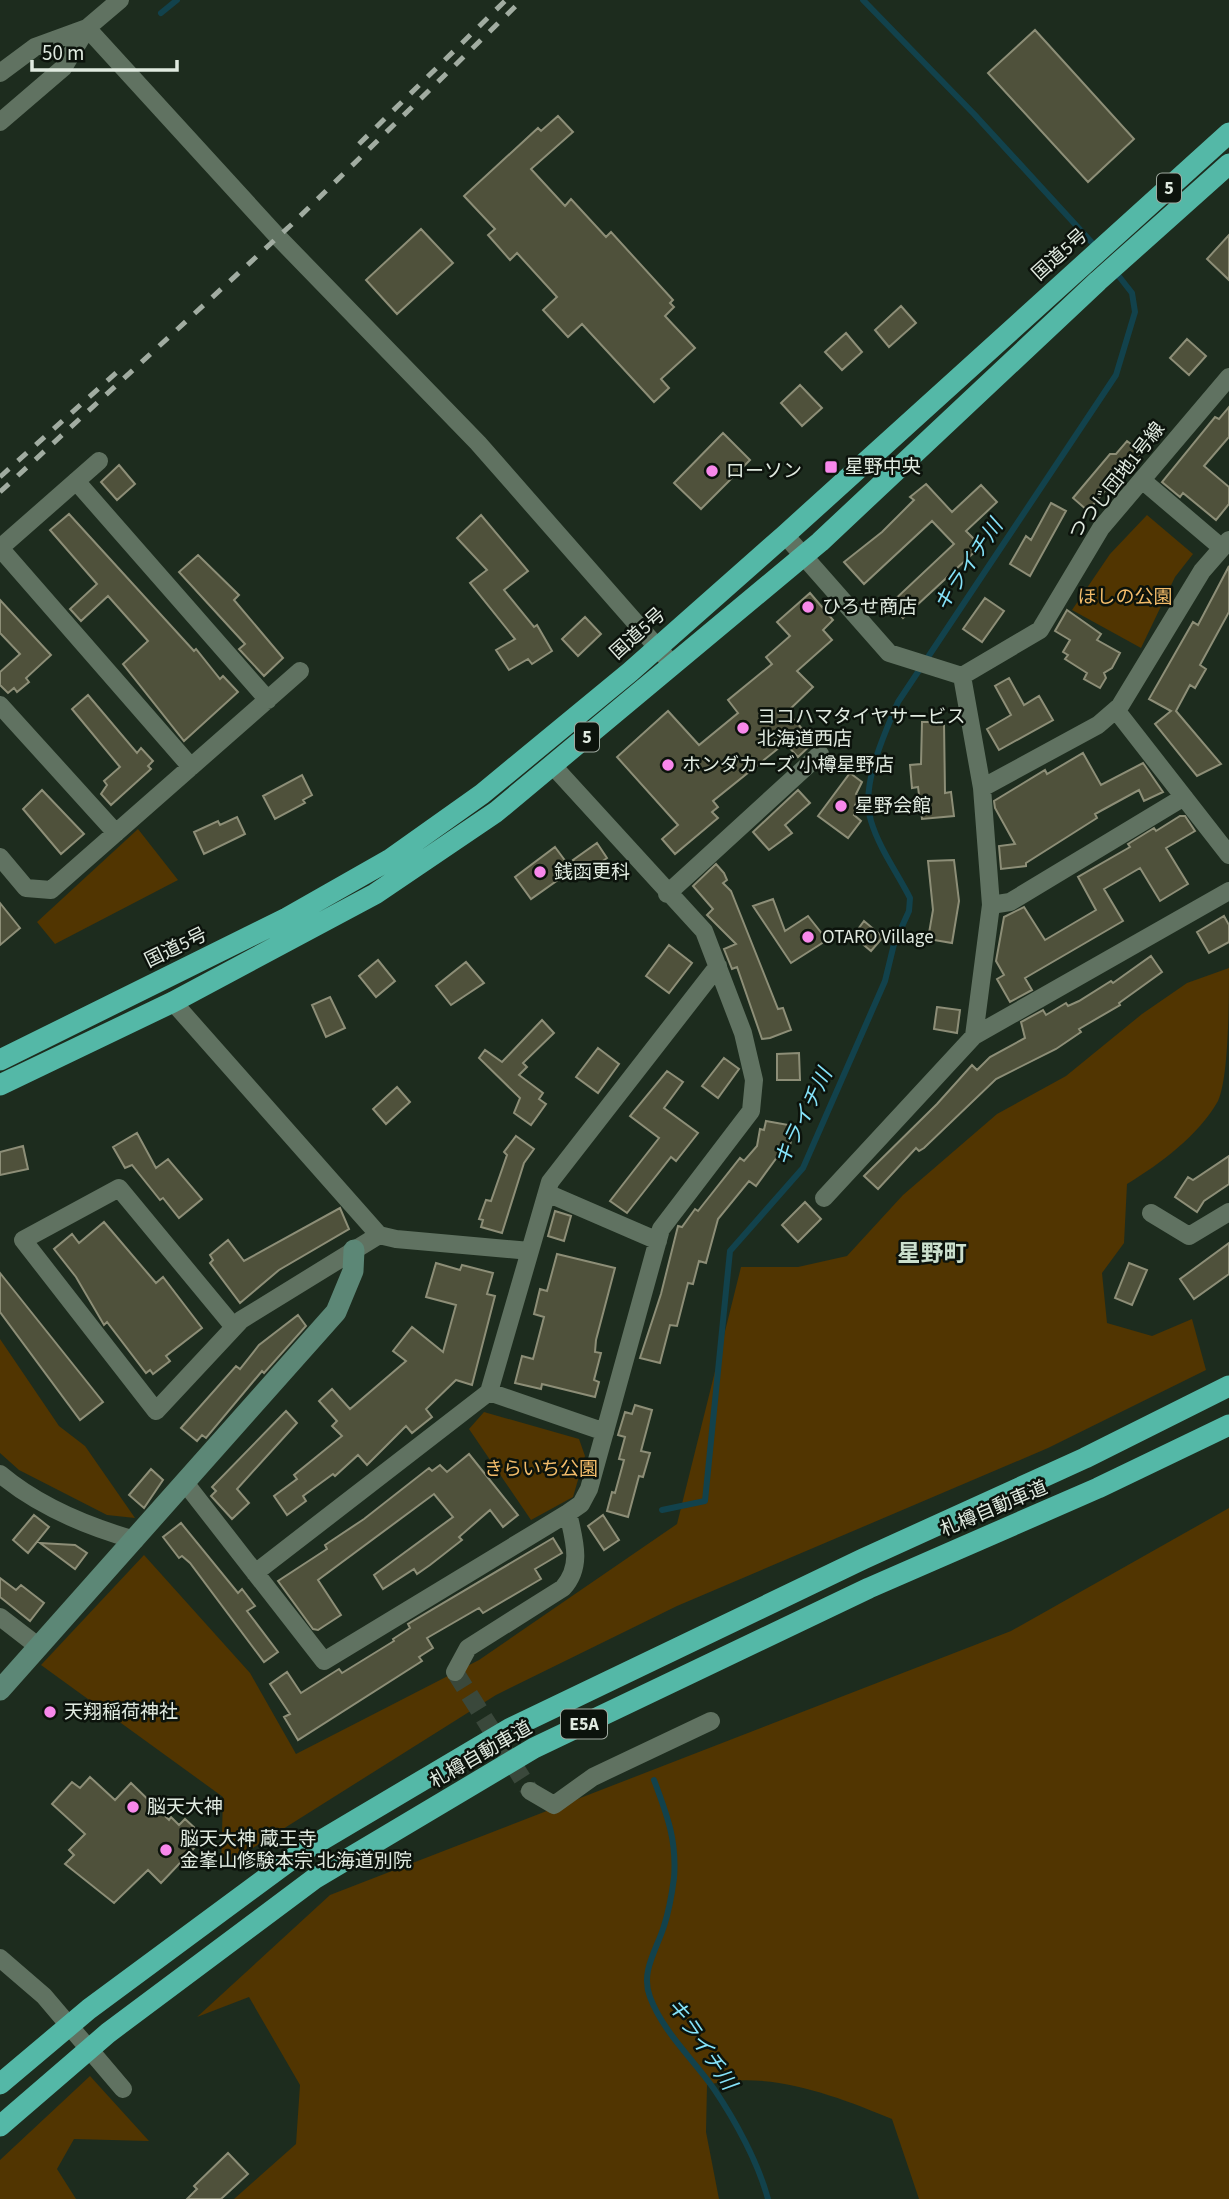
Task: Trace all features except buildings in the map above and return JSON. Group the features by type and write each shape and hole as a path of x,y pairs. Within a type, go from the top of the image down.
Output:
{"highway":[{"name":"国道5号","path":"0,1060 287,918 389,860 482,794 785,535 1229,133"},
{"name":"5","path":"0,1085 173,1002 375,894 496,812 554,767 671,663 802,557 1098,281 1229,164"},
{"name":"札樽自動車道","path":"0,2084 89,2009 300,1853 509,1729 863,1559 1086,1458 1229,1386"},
{"name":"札樽自動車道","path":"0,2126 108,2033 314,1880 534,1748 869,1588 1098,1488 1229,1425"}],"street":[{"path":"0,122 63,68 87,28 120,0"},
{"path":"0,73 35,47 87,28"},
{"path":"87,28 278,237 478,443 671,663"},
{"name":"つつじ団地1号線","path":"962,676 1040,630 1101,528 1229,377"},
{"path":"99,461 0,548 191,767"},
{"path":"982,788 1098,725 1116,710 1202,571 1225,544 1142,480"},
{"path":"76,481 268,700"},
{"path":"785,535 889,653 962,676 982,788 991,905 974,1036"},
{"path":"0,857 26,888 51,890 300,671"},
{"path":"0,705 116,833"},
{"path":"1116,710 1229,855"},
{"path":"667,894 820,754"},
{"path":"186,1484 324,1661 568,1513 581,1504 589,1489 661,1229 751,1111 754,1080 743,1033 704,931 667,894 554,767"},
{"path":"991,905 1010,902 1184,797"},
{"path":"824,1198 974,1036 1229,891"},
{"path":"255,1573 489,1392 550,1182 718,966"},
{"path":"173,1002 379,1235"},
{"path":"234,1327 120,1188 23,1240 156,1411 234,1327 379,1235 530,1251"},
{"path":"547,1193 658,1241"},
{"path":"1151,1213 1189,1236 1229,1212"},
{"path":"0,1690 186,1484 336,1312 353,1270 354,1250"},
{"path":"489,1392 605,1432"},
{"path":"0,1475 13,1485 94,1528 135,1540"},
{"path":"455,1672 468,1648 563,1588 573,1577 576,1552 568,1513"},
{"path":"0,1617 39,1647"},
{"path":"530,1791 554,1805 593,1777 711,1721"},
{"path":"0,1958 44,1996 123,2089"}],"green space":[{"name":"ほしの公園","path":"1147,515 1193,554 1175,577 1141,648 1072,610 1110,554"},
{"path":"138,829 178,880 55,944 37,922"},
{"path":"1229,968 1226,1056 1218,1101 1210,1114 1178,1148 1127,1184 1124,1243 1102,1273 1107,1323 1152,1336 1192,1319 1206,1370 1048,1448 677,1606 496,1695 221,1868 223,1797 41,1665 144,1555 250,1673 296,1754 479,1660 677,1524 741,1267 798,1267 847,1256 903,1195 997,1114 1066,1076 1142,1014 1187,983"},
{"path":"0,1339 59,1426 85,1446 135,1518 107,1515 19,1470 0,1453"},
{"name":"きらいち公園","path":"484,1412 579,1439 585,1456 573,1497 531,1520 469,1429"},
{"path":"1229,1508 1229,2199 919,2199 892,2119 801,2087 753,2080 707,2085 706,2132 719,2199 234,2199 296,2144 300,2085 249,1997 197,2017 330,1895 1011,1631"},
{"path":"90,2076 149,2141 74,2139 57,2169 76,2199 0,2199 0,2160"}],"waterway":[{"path":"161,13 177,0"},
{"name":"キライチ川","path":"863,0 974,114 1096,247"},
{"name":"キライチ川","path":"662,1510 705,1501 730,1251 803,1168 885,981 894,944 909,911 910,898 879,841 868,807 871,777 880,745 898,702 1116,375 1135,312 1132,293 1114,270"},
{"name":"キライチ川","path":"654,1780 670,1828 675,1864 669,1908 648,1970 647,1988 663,2022 714,2089 738,2128 768,2199"}],"tunnel":[{"path":"455,1672 530,1791"}],"railway":[{"path":"359,144 506,0"},
{"path":"0,492 291,225 522,0"},
{"path":"0,477 117,372"}],"place":[{"name":"星野中央","path":"831,467"},
{"name":"ローソン","path":"712,471"},
{"name":"ひろせ商店","path":"808,607"},
{"name":"ヨコハマタイヤサービス 北海道西店","path":"743,728"},
{"name":"ホンダカーズ 小樽星野店","path":"668,765"},
{"name":"星野会館","path":"841,806"},
{"name":"銭函更科","path":"540,872"},
{"name":"OTARO Village","path":"808,937"},
{"name":"天翔稲荷神社","path":"50,1712"},
{"name":"脳天大神","path":"133,1807"},
{"name":"脳天大神 蔵王寺 金峯山修験本宗 北海道別院","path":"166,1850"}],"district":[{"name":"星野町","path":"932,1253"}]}
